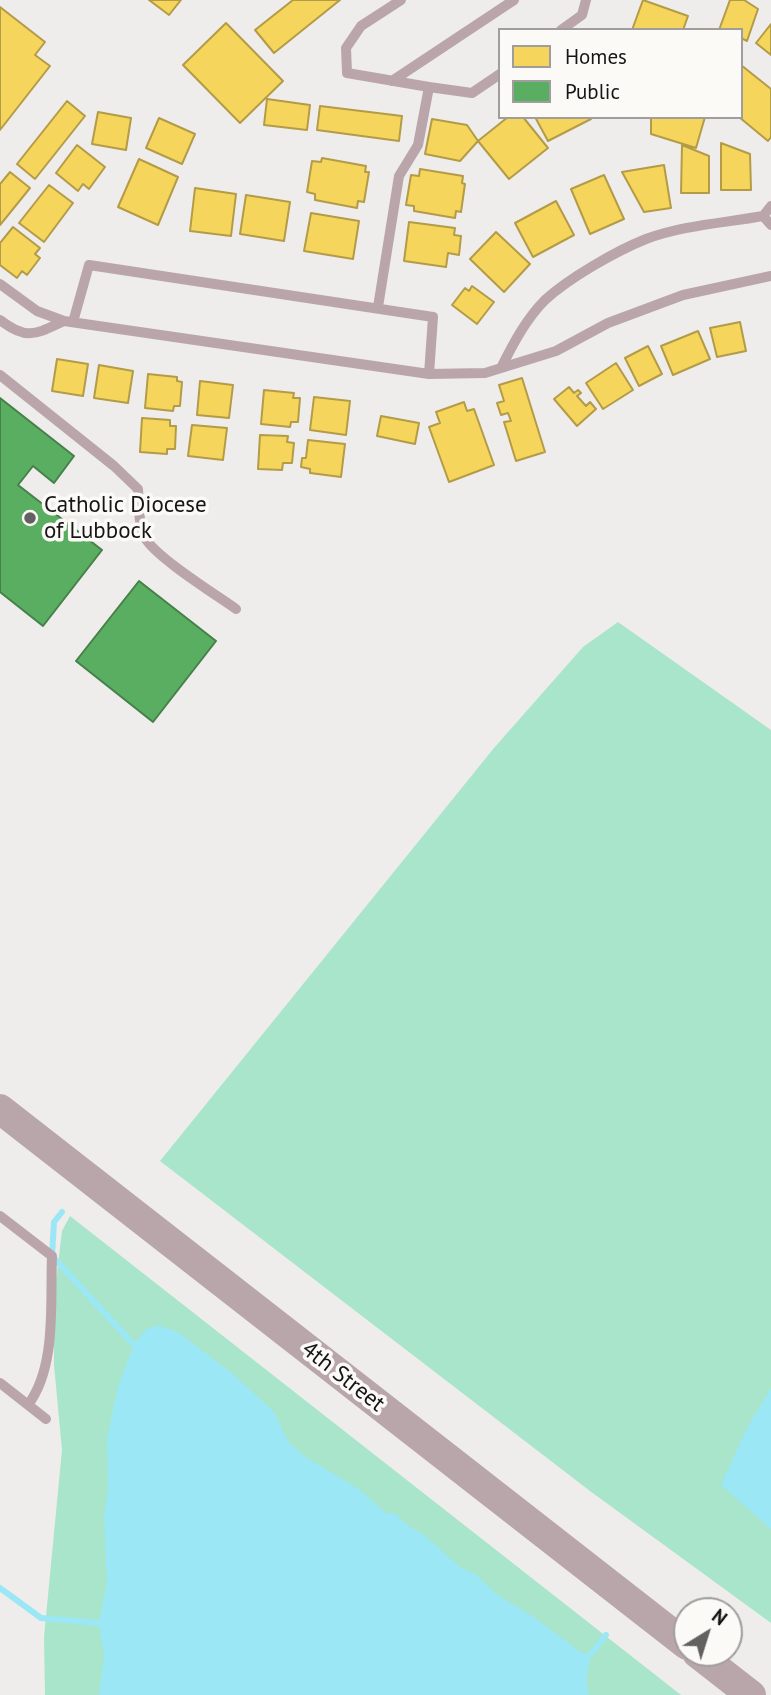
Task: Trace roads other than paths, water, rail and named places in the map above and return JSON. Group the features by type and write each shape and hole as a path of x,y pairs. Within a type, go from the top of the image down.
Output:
{"main road":[{"name":"4th Street","path":"0,1109 673,1634"},
{"path":"715,1667 751,1695"}],"lane":[{"path":"401,0 361,26 346,48 347,73 472,93 498,75"},
{"path":"391,81 514,0"},
{"path":"564,28 582,15 586,0"},
{"path":"378,307 399,176 418,145 429,87"},
{"path":"501,368 520,332 544,302 572,277 646,239 707,224 763,216 771,206"},
{"path":"763,216 771,225"},
{"path":"0,320 15,332 37,334 69,321 89,265 433,317 429,374"},
{"path":"0,284 37,311 69,321 429,374 485,373 556,351 608,323 683,295 771,276"},
{"path":"0,375 114,466 138,489 139,511 145,537 165,558 236,609"},
{"path":"0,1216 52,1256 48,1358 44,1378 28,1405"},
{"path":"0,1383 46,1419"}],"water":[{"path":"159,1325 179,1333 232,1373 274,1412 288,1441 304,1456 359,1489 387,1514 395,1513 460,1567 477,1575 496,1594 534,1617 582,1653 591,1654 586,1680 589,1695 99,1695 104,1656 99,1623 107,1582 104,1517 108,1490 107,1439 118,1386 134,1345 145,1330"},
{"path":"771,1388 771,1529 721,1485 747,1428"}],"waterway":[{"path":"62,1212 54,1222 52,1256 134,1345"},
{"path":"0,1588 41,1618 99,1623"},
{"path":"591,1654 606,1635"}],"place":[{"name":"Catholic Diocese of Lubbock","path":"30,518"}]}
